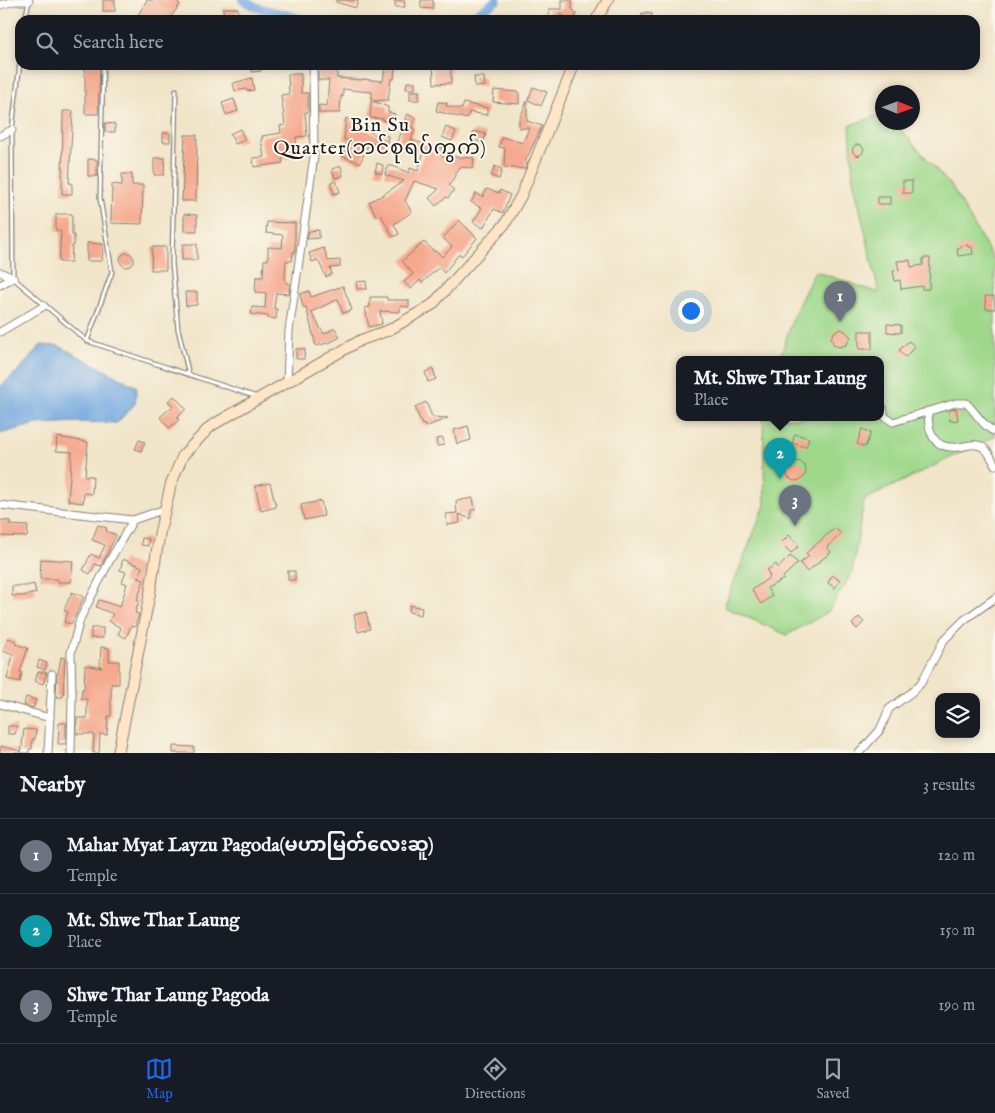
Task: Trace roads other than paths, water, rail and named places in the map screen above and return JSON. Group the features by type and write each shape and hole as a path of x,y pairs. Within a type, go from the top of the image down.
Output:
{"main road":[{"path":"599,15 608,0"},
{"path":"118,753 171,484 184,455 211,426 361,340 389,330 432,305 505,224 521,196 572,70"}],"street":[{"path":"0,5 29,0"},
{"path":"287,383 289,331 314,156 313,70"},
{"path":"0,136 12,130"},
{"path":"0,272 13,278"},
{"path":"0,285 13,278"},
{"path":"0,332 44,306"},
{"path":"884,417 894,422 956,403 966,403 985,425 995,432"},
{"path":"928,411 930,433 941,446 976,445 984,447 991,455 995,465"},
{"path":"0,505 133,520 166,509"},
{"path":"71,753 71,653 75,636 80,619 133,520"},
{"path":"859,753 880,730 889,709 922,683 944,640 964,620 995,598"},
{"path":"48,753 52,674"},
{"path":"0,704 50,718"}],"lane":[{"path":"26,15 29,0"},
{"path":"19,70 12,130 13,278 87,341 260,398"},
{"path":"87,341 112,272 100,198 103,70"},
{"path":"176,90 172,263 178,329 189,375"}],"water":[{"path":"41,345 59,346 137,387 135,404 117,423 36,424 0,434 0,387 20,369"}],"waterway":[{"path":"243,0 256,7 287,15"},
{"path":"474,15 497,0"}],"place":[{"name":"Mahar Myat Layzu Pagoda(မဟာမြတ်လေးဆူ)","path":"840,322"},
{"name":"Mt. Shwe Thar Laung","path":"780,479"},
{"name":"Shwe Thar Laung Pagoda","path":"795,526"}],"district":[{"name":"Bin Su Quarter(ဘင်စုရပ်ကွက်)","path":"380,136"}]}
